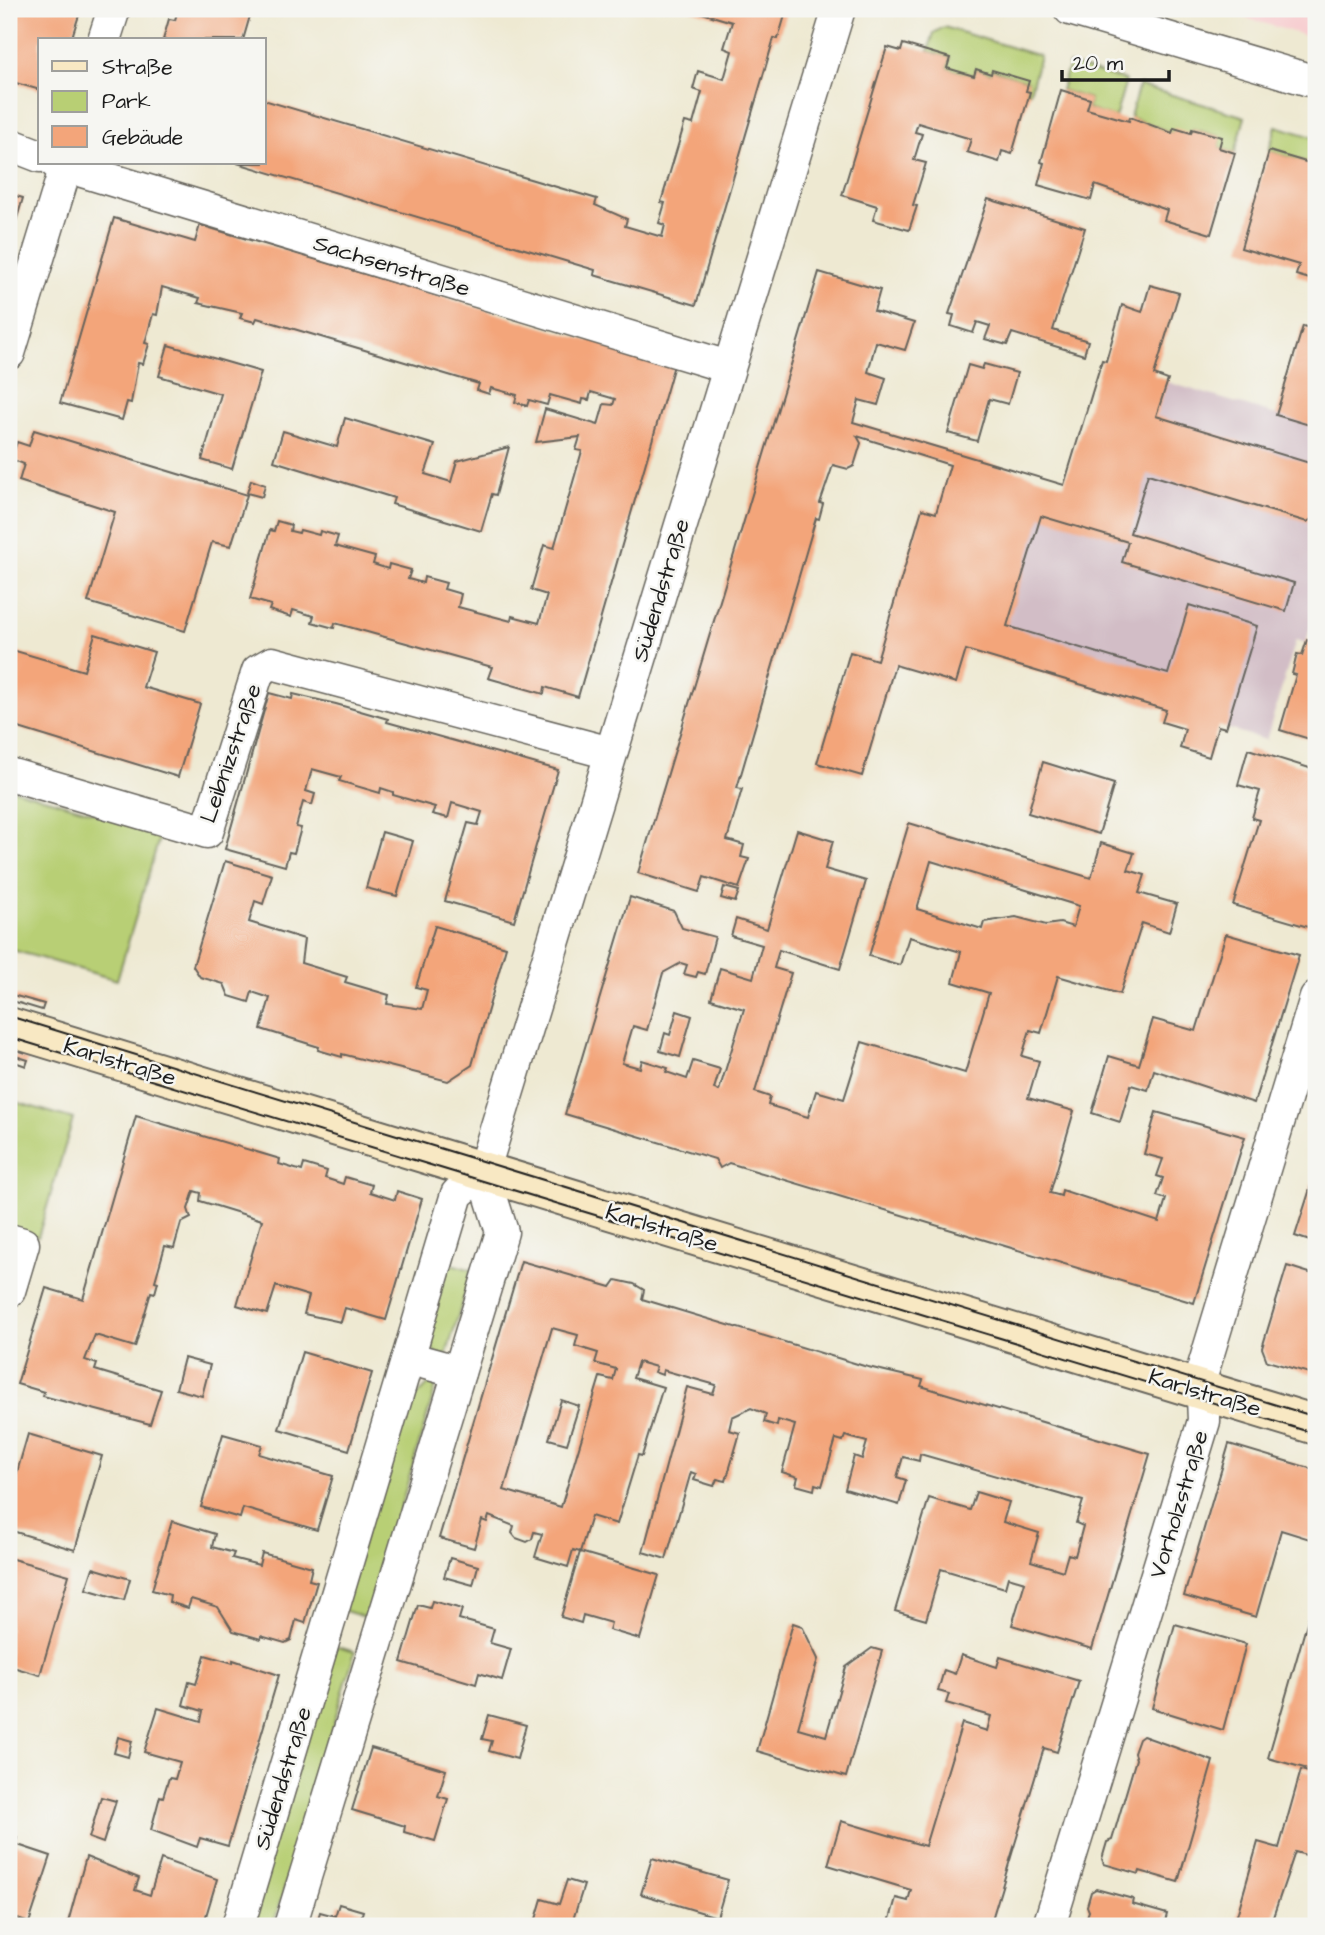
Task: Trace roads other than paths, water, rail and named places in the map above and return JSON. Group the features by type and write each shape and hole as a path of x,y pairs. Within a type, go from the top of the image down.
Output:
{"main road":[{"name":"Karlstraße","path":"9,1027 1316,1425"}],"street":[{"path":"105,38 114,9"},
{"name":"Südendstraße","path":"238,1926 457,1194 483,1172 839,9"},
{"path":"1070,9 1316,82"},
{"name":"Sachsenstraße","path":"9,144 38,155"},
{"path":"9,353 56,164"},
{"name":"Sachsenstraße","path":"64,164 728,367"},
{"name":"Leibnizstraße","path":"9,774 207,832 258,671 272,663 610,753"},
{"name":"Vorholzstraße","path":"1049,1926 1204,1420 1202,1373 1316,998"},
{"path":"290,1926 502,1232 483,1172"},
{"path":"9,1240 23,1244 9,1291"},
{"path":"408,1358 459,1372"},
{"path":"327,1629 376,1643"}],"tram line":[{"path":"9,1016 1316,1417"},
{"path":"9,1037 1316,1434"}]}
